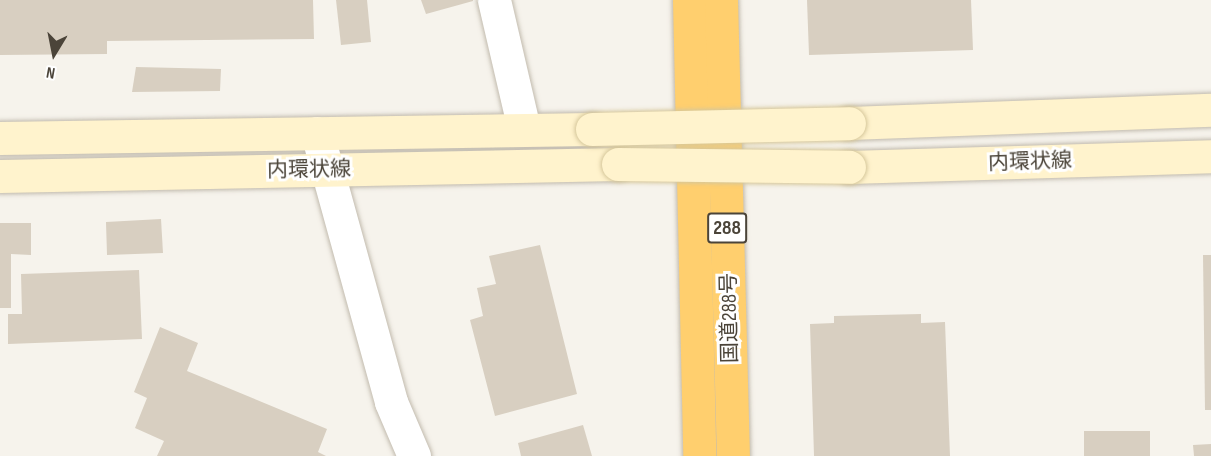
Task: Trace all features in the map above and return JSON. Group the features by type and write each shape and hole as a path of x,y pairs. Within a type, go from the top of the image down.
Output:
{"highway":[{"name":"国道288号","path":"689,0 699,456"},
{"name":"国道288号","path":"721,0 733,456"}],"street":[{"path":"494,0 524,129"},
{"name":"内環状線","path":"0,138 592,129 849,123 1211,110"},
{"path":"317,133 391,402 414,456"},
{"name":"内環状線","path":"0,176 618,164 849,168 1211,156"}],"building":[{"path":"0,0 313,0 314,39 107,41 107,54 0,55"},
{"path":"336,0 367,0 371,42 341,45"},
{"path":"421,0 473,0 473,1 426,14"},
{"path":"807,0 971,0 973,50 809,55"},
{"path":"136,67 221,69 220,91 132,92"},
{"path":"161,219 163,253 107,255 106,222"},
{"path":"0,223 31,223 31,255 11,254 11,308 0,308"},
{"path":"540,245 577,394 495,416 470,320 483,316 477,288 496,284 489,256"},
{"path":"1203,255 1211,255 1211,410 1205,410"},
{"path":"139,270 142,339 8,344 8,314 22,314 21,274"},
{"path":"921,314 921,323 945,322 950,456 814,456 810,324 834,323 834,316"},
{"path":"160,327 198,343 187,371 327,429 318,452 326,456 157,456 164,441 135,428 147,398 134,392"},
{"path":"583,425 592,456 521,456 518,443"},
{"path":"1084,431 1150,431 1150,456 1084,456"},
{"path":"1211,444 1211,456 1194,456 1193,445"}]}
